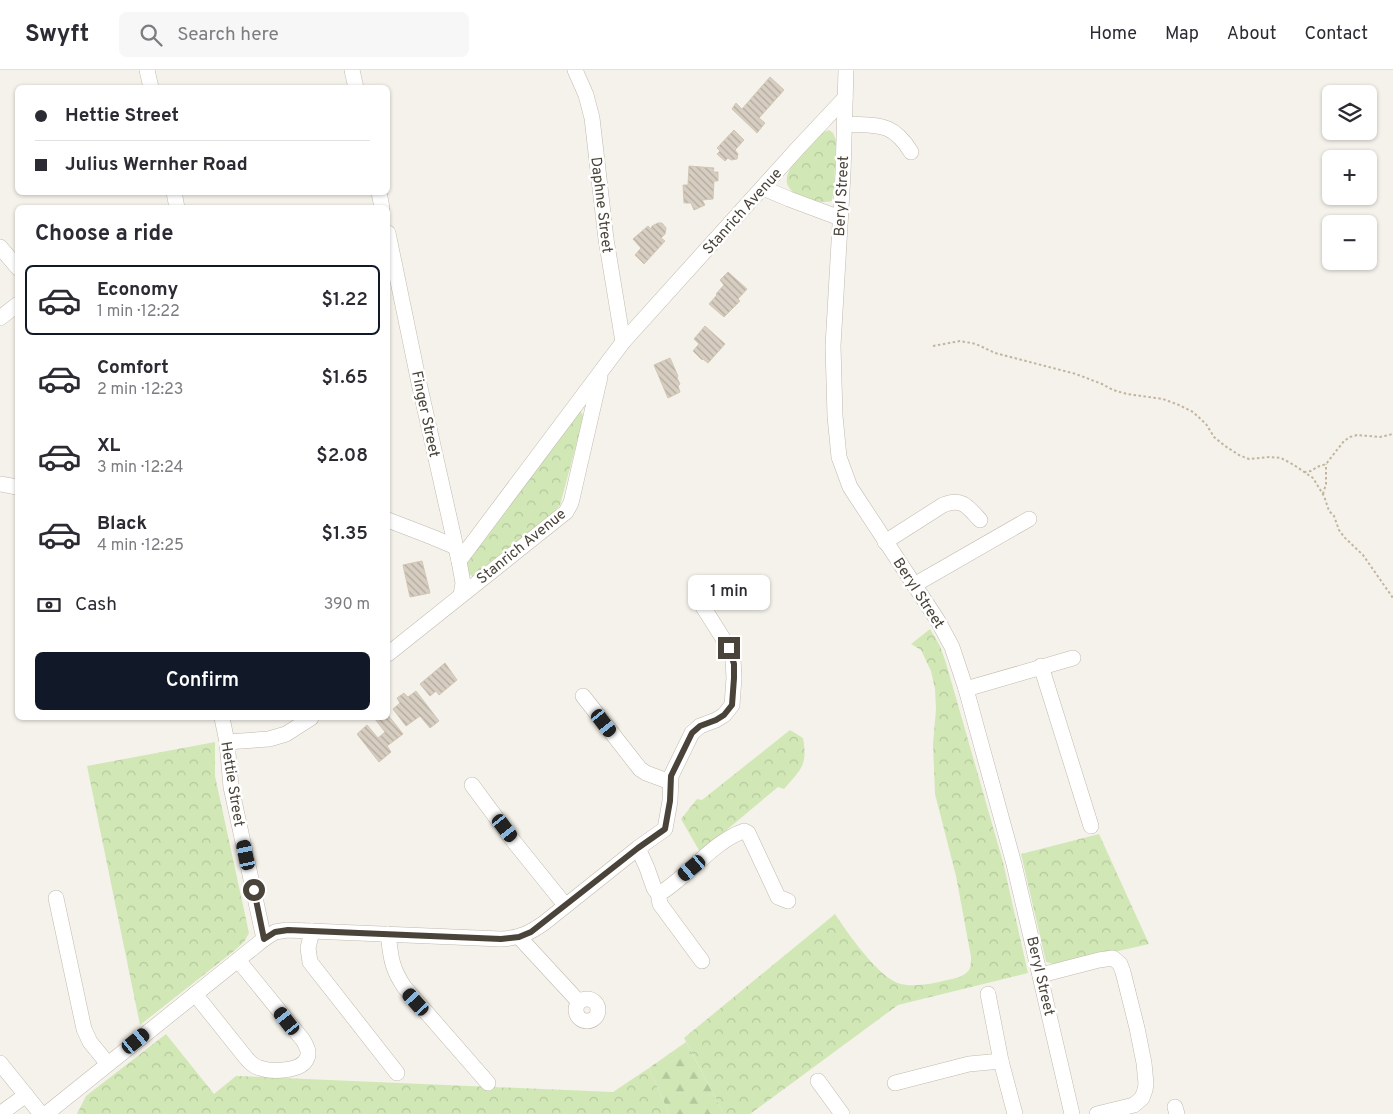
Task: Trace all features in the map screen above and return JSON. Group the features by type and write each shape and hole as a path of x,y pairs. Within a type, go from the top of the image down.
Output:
{"street":[{"path":"148,70 150,85"},
{"path":"352,70 355,85"},
{"name":"Daphne Street","path":"575,70 586,95 592,118 606,239 623,342"},
{"name":"Beryl Street","path":"846,70 845,124 833,346 836,439 839,457 850,488 914,584 948,637 952,647 966,689 1014,864 1072,1114"},
{"name":"Stanrich Avenue","path":"457,554 623,342 846,98"},
{"path":"845,124 879,126 892,130 903,139 911,152"},
{"path":"763,188 840,218"},
{"name":"Finger Street","path":"390,243 457,554 462,583 461,595"},
{"path":"0,247 15,264"},
{"path":"0,318 15,306"},
{"name":"Stanrich Avenue","path":"390,652 562,516 571,503 602,370"},
{"path":"0,484 15,487"},
{"path":"885,542 950,502 956,501 962,504 980,520"},
{"path":"914,584 1029,518"},
{"path":"390,521 432,537 457,554"},
{"path":"46,1114 275,932 312,931 501,939 519,937 531,932 665,829 672,773 692,733 700,726 724,715 732,705 733,659 729,648 700,602"},
{"path":"966,689 1073,658"},
{"path":"1041,666 1091,826"},
{"path":"583,696 640,769 670,782"},
{"name":"Hettie Street","path":"222,720 227,742 231,787 264,939"},
{"path":"227,742 269,739 286,734 308,720"},
{"path":"472,784 565,905"},
{"path":"658,892 664,890 719,846 744,831 748,833 778,897 788,901"},
{"path":"638,848 654,888 658,892 660,904 702,961"},
{"path":"56,898 84,1029 90,1042 108,1064"},
{"path":"312,931 308,948 310,962 397,1073"},
{"path":"388,934 396,976 404,988 488,1083"},
{"path":"519,937 579,1002"},
{"path":"1041,975 1113,958 1120,964 1144,1063 1146,1084 1142,1098 1134,1105 1097,1114"},
{"path":"195,994 247,1059 255,1066 261,1069 279,1070 292,1069 304,1063 308,1056 308,1048 303,1040 238,960"},
{"path":"988,994 1014,1114"},
{"path":"895,1083 969,1064 1001,1061"},
{"path":"0,1063 41,1114"},
{"path":"818,1081 842,1114"},
{"path":"0,1114 26,1095"}],"path":[{"path":"933,346 960,341 976,344 995,353 1076,374 1113,390 1163,399 1193,412 1206,424 1214,437 1239,455 1249,459 1280,458 1294,465 1313,478 1323,494 1339,530 1363,555 1393,598"},
{"path":"1304,472 1326,464 1344,441 1350,437 1357,435 1380,437 1393,434"},
{"path":"1323,494 1326,484 1326,464"}],"green space":[{"path":"829,130 833,133 836,140 834,190 832,201 820,202 801,196 791,190 787,183 788,175 792,166 805,150 819,136"},
{"path":"579,410 584,416 560,505 554,512 473,577 467,572 466,563"},
{"path":"930,629 940,646 946,663 1003,862 1028,973 898,1005 750,1114 724,1114 684,1038 835,914 874,965 893,981 901,984 924,985 953,979 963,975 970,968 971,957 956,876 935,794 933,744 936,709 935,689 931,671 921,650 911,644"},
{"path":"790,730 803,738 805,755 799,771 784,789 778,787 700,852 681,819 697,799 702,800"},
{"path":"215,742 215,776 249,933 244,942 234,951 140,1025 87,766"},
{"path":"1099,834 1149,944 1057,965 1046,962 1021,854"},
{"path":"166,1034 214,1094 236,1076 613,1092 649,1068 669,1114 77,1114 86,1096"},
{"path":"686,1042 724,1114 669,1114 649,1068"}],"building":[{"path":"770,77 784,90 759,118 765,123 757,133 732,109 736,103 742,109"},
{"path":"734,130 744,140 735,150 738,154 737,159 731,160 728,158 725,161 717,154 720,151 717,148"},
{"path":"689,166 714,168 713,172 718,172 718,181 714,181 713,199 702,200 705,205 694,210 691,203 684,203 683,185 688,185"},
{"path":"662,223 666,228 665,234 661,238 665,241 644,264 635,255 641,248 633,239 648,226 651,229 652,226"},
{"path":"728,272 747,289 738,299 740,301 724,317 709,304 724,285 720,280"},
{"path":"705,326 725,344 708,363 693,351 699,344 694,339"},
{"path":"670,358 678,376 680,392 668,398 654,365"},
{"path":"422,561 430,593 410,597 403,565"},
{"path":"445,663 457,680 439,695 436,691 430,696 420,684"},
{"path":"416,691 439,721 430,728 420,716 406,726 393,709 400,703 397,698 404,693 408,697"},
{"path":"390,718 403,734 387,746 391,752 379,762 357,734 367,725 378,738 385,732 376,720 390,720"}],"route":[{"path":"254,890 264,939 275,932 288,930 501,939 519,937 531,932 665,829 670,801 671,776 692,733 700,726 724,715 732,705 734,664 729,648"}]}
